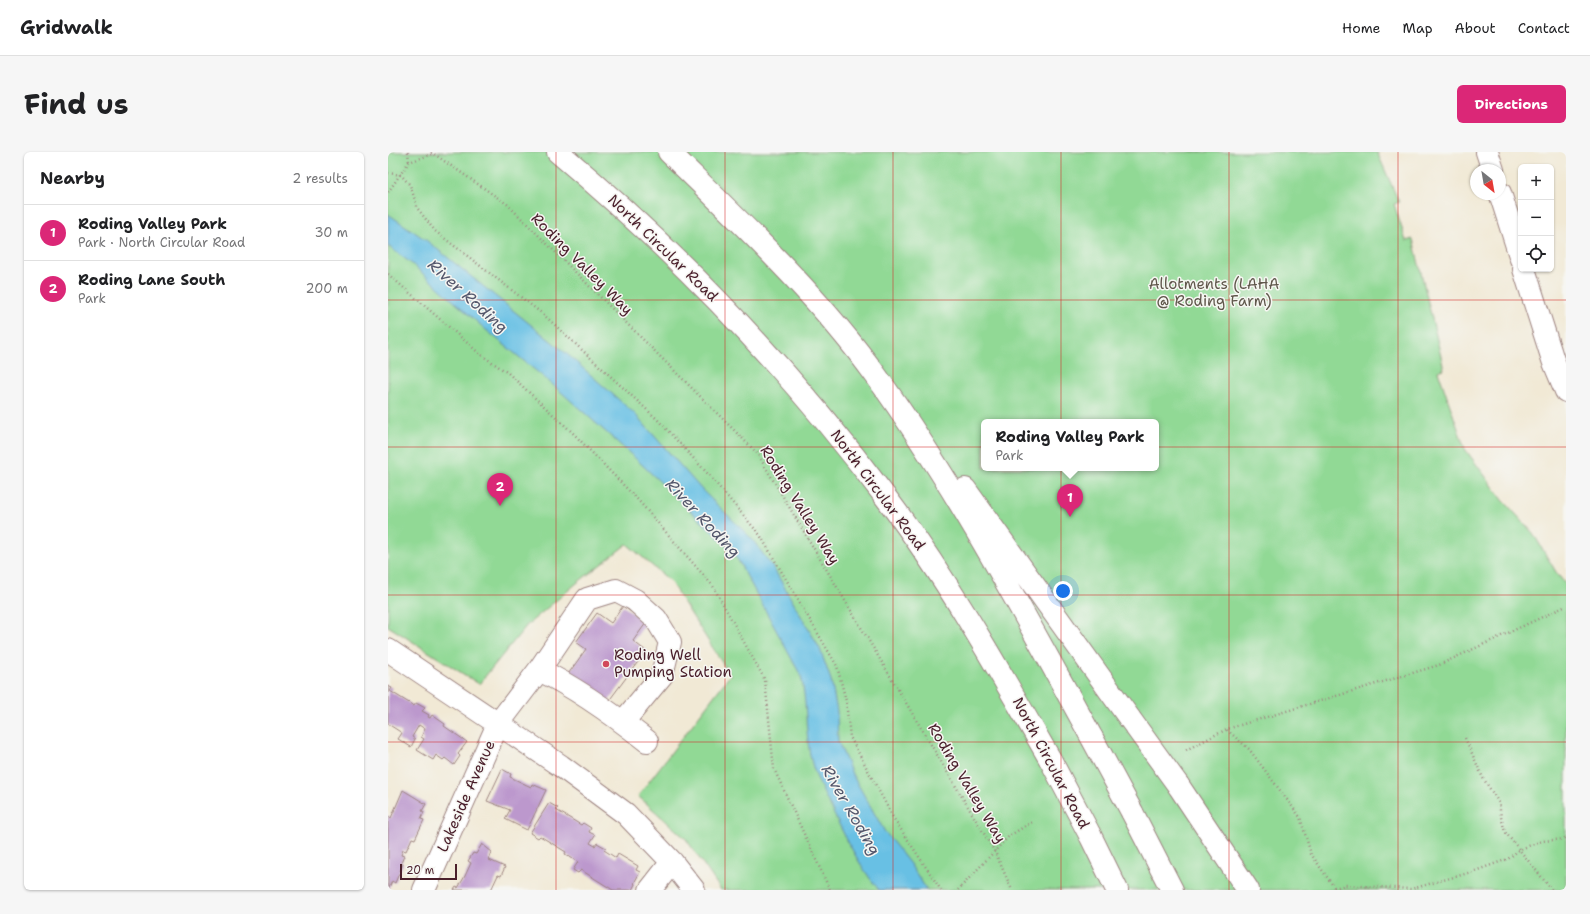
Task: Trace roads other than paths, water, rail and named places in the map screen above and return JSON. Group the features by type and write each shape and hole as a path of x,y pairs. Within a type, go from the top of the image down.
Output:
{"main road":[{"name":"North Circular Road","path":"558,152 608,194 676,258 756,341 820,414 888,500 944,582 997,665 1051,761 1117,890"},
{"path":"669,152 769,250 831,320 941,457 986,516 1178,785 1248,890"},
{"path":"1487,152 1491,164"},
{"path":"1502,200 1518,250"},
{"path":"1525,272 1553,360 1566,391"},
{"path":"876,376 926,449 1013,593 1132,812 1172,890"},
{"path":"623,722 662,675 670,642 656,619 635,600 616,590 587,599 539,670 555,678 623,722 647,741"},
{"path":"388,650 561,766 626,814 672,862 694,890"},
{"name":"Lakeside Avenue","path":"424,890 498,724 539,670"},
{"path":"650,890 672,862"}],"water":[{"name":"River Roding","path":"388,214 426,240 567,354 635,414 702,490 752,539 774,569 820,649 831,680 837,711 838,741 852,774 885,832 910,864 927,890 879,890 858,860 824,794 813,768 808,745 801,676 738,560 725,544 635,458 552,384 485,329 412,264 388,246"}],"place":[{"name":"Roding Lane South","path":"500,506"},
{"name":"Roding Valley Park","path":"1070,517"},
{"name":"Roding Well Pumping Station","path":"606,664"}],"park label":[{"name":"Allotments (LAHA @ Roding Farm)","path":"1214,292"}]}
